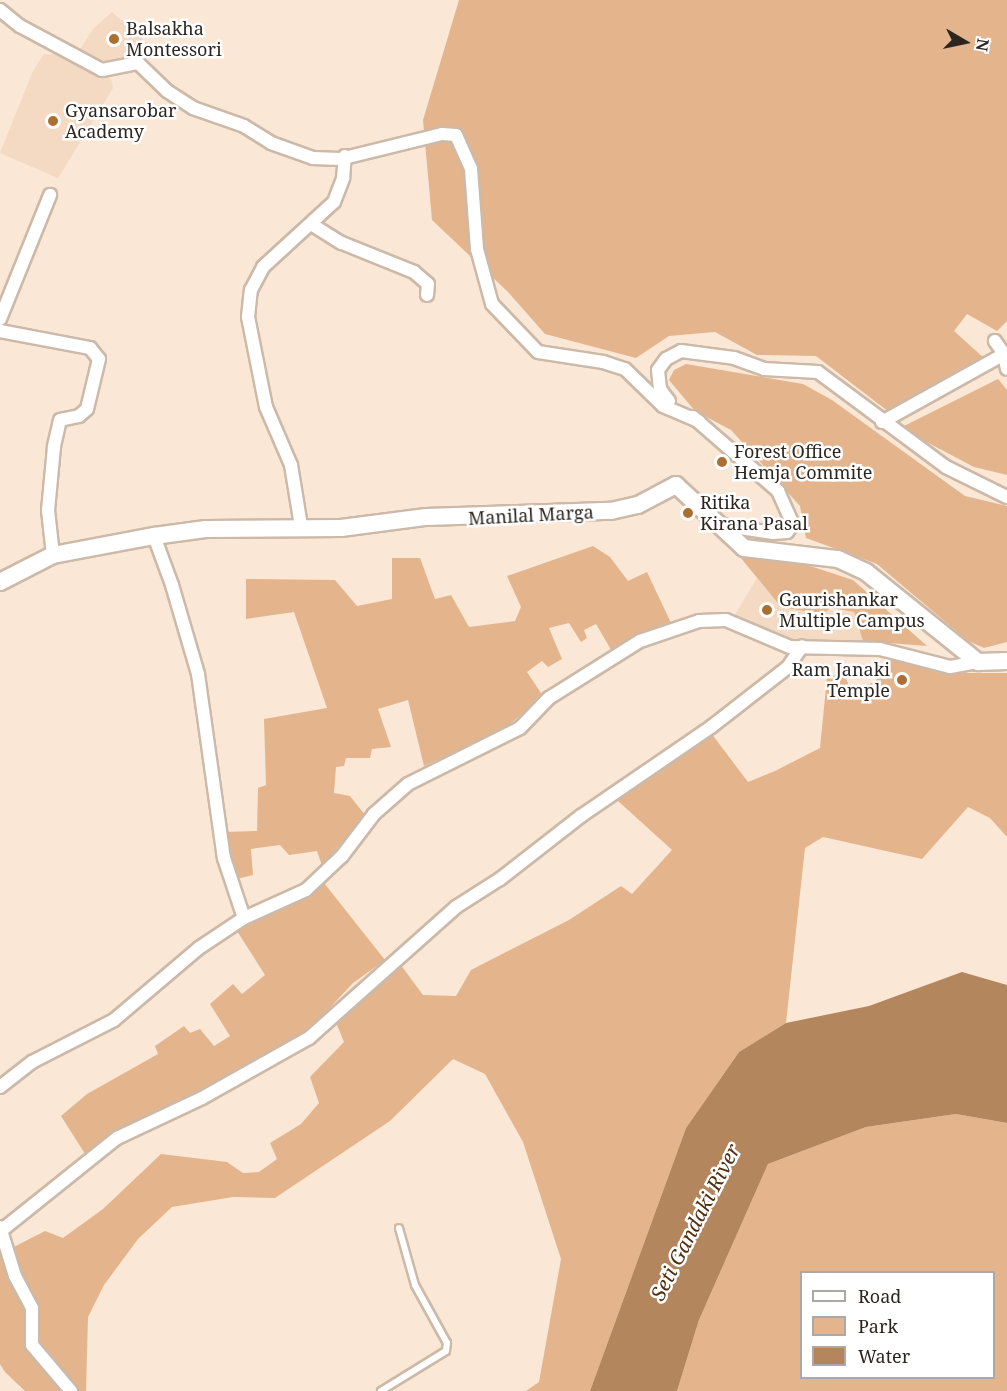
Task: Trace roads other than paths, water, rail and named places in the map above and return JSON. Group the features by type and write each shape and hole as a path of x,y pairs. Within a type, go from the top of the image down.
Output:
{"street":[{"path":"0,10 20,26 102,70 138,63 167,91 193,108 244,126 271,143 313,158 345,156 442,134 456,135 471,169 477,249 492,304 538,352 603,362 625,369 663,406 699,421"},
{"path":"301,526 291,465 266,407 248,317 256,277 334,202 343,178 345,156"},
{"path":"0,319 50,195"},
{"path":"311,225 342,243 414,272 428,284 427,295"},
{"path":"0,331 90,348 99,359 87,409 79,416 60,420 54,447 48,510 53,555"},
{"path":"995,341 1004,354 1007,369"},
{"path":"714,524 772,533 787,532 793,524 778,491 699,421 673,406 660,388 658,370 666,359 681,351 734,358 764,369 818,372 882,422 946,467 1007,497"},
{"path":"882,422 1004,354"},
{"name":"Manilal Marga","path":"0,582 53,555 154,536 206,529 301,526 341,528 426,517 610,511 638,505 676,485 714,524 744,548 838,559 866,572 978,662"},
{"path":"154,536 172,585 198,674 224,858 244,918"},
{"path":"0,1087 32,1062 114,1020 199,948 244,918 306,890 323,876 374,814 408,784 520,728 549,698 640,641 699,621 726,620 761,638 790,647 880,649 950,668 978,662 1007,661"},
{"path":"72,1391 32,1345 32,1308 15,1276 1,1229 117,1138 202,1098 309,1038 456,907 500,879 580,816 711,727 788,667 802,646"}],"lane":[{"path":"381,1391 446,1351 447,1343 415,1285 399,1228"}],"water":[{"name":"Seti Gandaki River","path":"962,972 1007,985 1007,1123 956,1114 866,1127 768,1164 699,1320 677,1391 590,1391 686,1128 739,1052 786,1023 869,1006"}],"place":[{"name":"Balsakha Montessori","path":"114,39"},
{"name":"Gyansarobar Academy","path":"53,121"},
{"name":"Forest Office Hemja Commite","path":"722,462"},
{"name":"Ritika Kirana Pasal","path":"688,513"},
{"name":"Gaurishankar Multiple Campus","path":"767,610"},
{"name":"Ram Janaki Temple","path":"902,680"}]}
